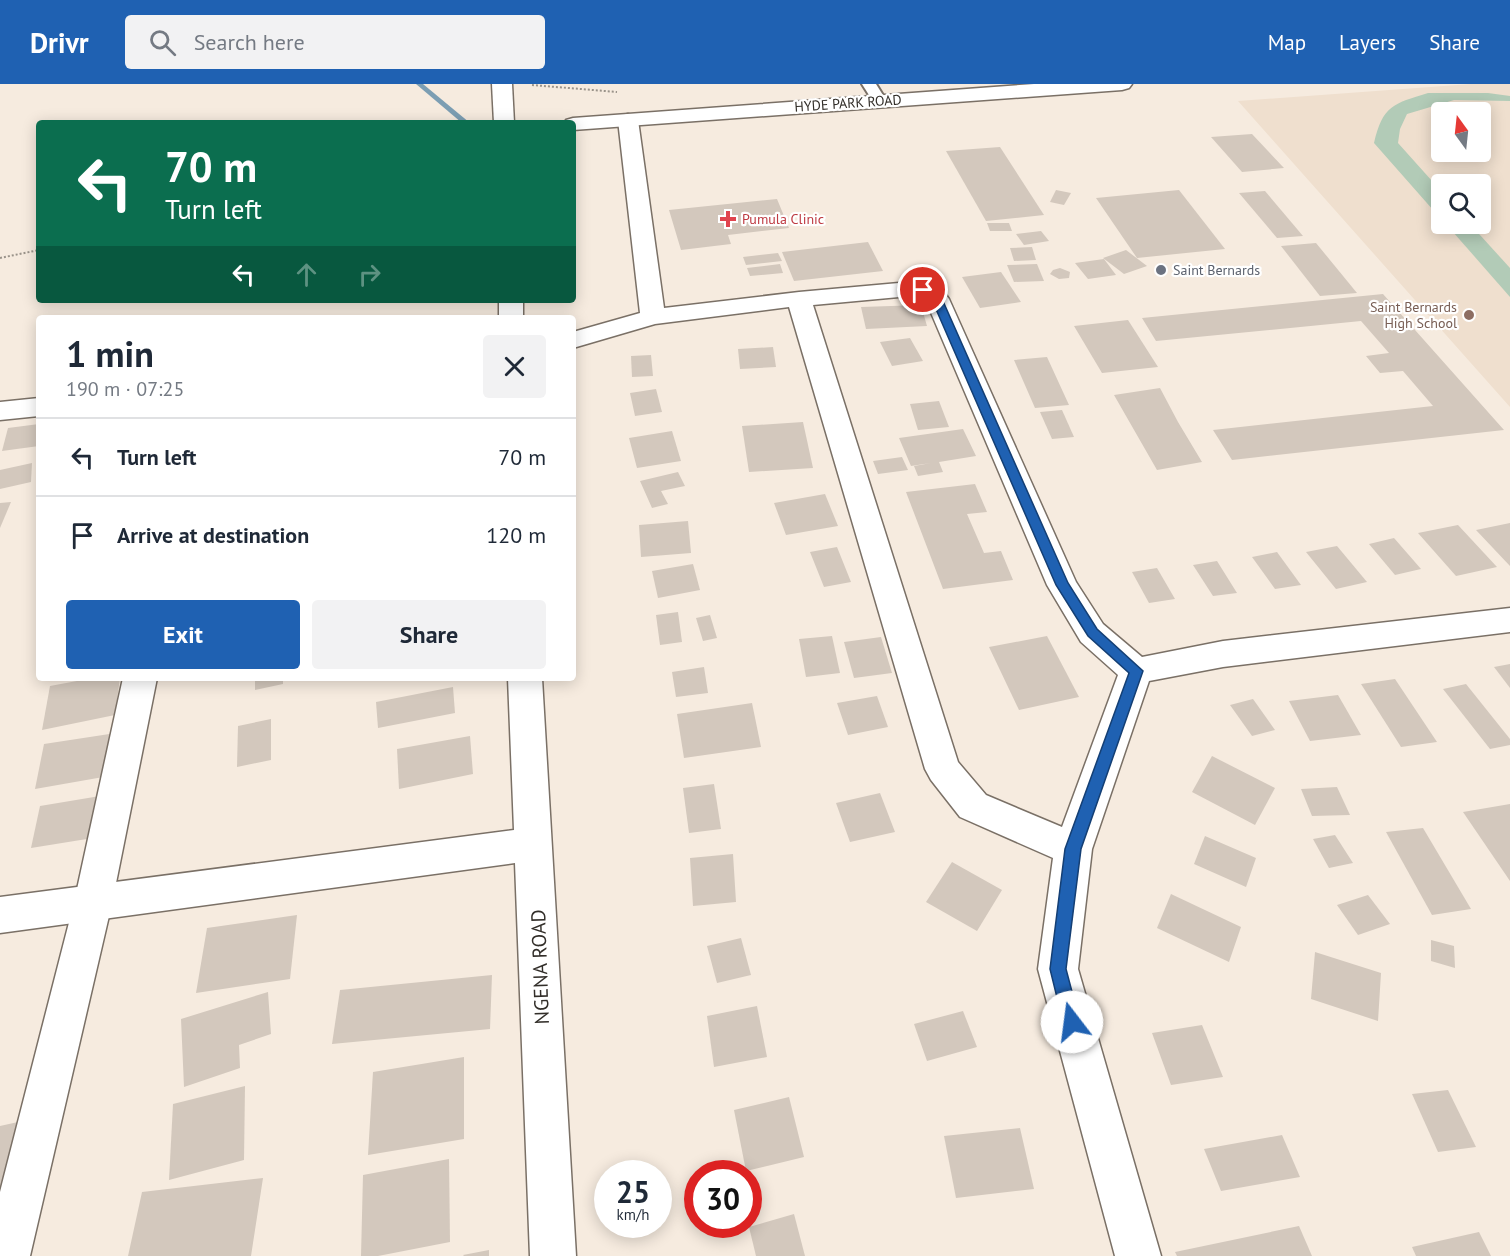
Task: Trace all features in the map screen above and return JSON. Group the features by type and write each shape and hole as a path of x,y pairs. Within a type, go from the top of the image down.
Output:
{"street":[{"path":"502,84 504,120"},
{"name":"HYDE PARK ROAD","path":"576,124 874,92 1122,84"},
{"path":"628,120 653,317"},
{"path":"576,339 653,317 910,288 932,294 937,299 1062,585 1092,633 1136,671"},
{"path":"799,299 943,768 973,806 1073,849"},
{"path":"0,411 36,407"},
{"path":"1136,671 1222,654 1510,620"},
{"path":"1136,671 1073,849 1058,969 1138,1256"},
{"path":"7,1256 93,903 139,681"},
{"name":"NGENA ROAD","path":"525,681 553,1256"},
{"path":"0,915 534,844"}],"path":[{"path":"0,258 36,251"}],"shaded area":[{"name":"Saint Bernards High School","path":"1471,84 1510,84 1510,407 1238,101"}],"green space":[{"path":"1428,93 1488,93 1510,96 1510,101 1431,102 1431,107 1407,114 1400,129 1398,143 1431,180 1431,208 1374,143 1377,130 1386,113 1406,100"},
{"path":"1455,234 1479,234 1510,268 1510,297"}],"building":[{"path":"1252,134 1284,168 1242,172 1211,137"},
{"path":"1000,147 1044,215 986,221 946,151"},
{"path":"1056,190 1071,193 1064,205 1050,202"},
{"path":"1179,190 1225,249 1137,258 1096,198"},
{"path":"1265,191 1303,236 1277,238 1239,193"},
{"name":"Pumula Clinic","path":"777,199 789,228 728,235 731,244 681,250 669,210"},
{"path":"987,223 1009,223 1012,231 990,231"},
{"path":"1041,231 1049,241 1024,245 1016,234"},
{"path":"868,242 883,271 794,281 782,252"},
{"path":"1316,243 1357,293 1320,296 1281,246"},
{"path":"1032,247 1036,260 1014,261 1010,248"},
{"path":"1126,250 1147,266 1124,274 1103,258"},
{"path":"778,253 782,261 746,265 743,257"},
{"path":"1104,259 1116,275 1088,279 1075,263"},
{"path":"780,264 783,273 750,276 747,268"},
{"path":"1037,264 1044,281 1014,282 1007,265"},
{"path":"1060,268 1070,272 1069,278 1059,279 1050,274 1053,270"},
{"path":"1001,272 1021,302 980,308 962,277"},
{"path":"1383,294 1504,430 1232,460 1213,430 1433,406 1403,371 1380,373 1366,356 1389,353 1361,321 1156,341 1142,318"},
{"path":"921,305 927,326 866,329 861,307"},
{"path":"1128,320 1158,367 1102,373 1074,326"},
{"path":"910,338 923,361 892,366 880,342"},
{"path":"773,347 776,367 740,369 738,349"},
{"path":"651,355 653,376 632,377 631,356"},
{"path":"1047,357 1069,405 1035,408 1014,360"},
{"path":"1160,388 1202,462 1157,470 1114,395"},
{"path":"656,389 662,412 635,416 630,393"},
{"path":"939,401 949,427 918,430 910,404"},
{"path":"1062,410 1074,437 1052,439 1040,412"},
{"path":"803,422 813,468 749,472 742,426"},
{"path":"36,424 36,446 2,451 8,428"},
{"path":"963,429 976,456 939,462 943,472 918,476 914,466 931,463 911,466 899,438"},
{"path":"672,431 681,461 637,468 629,438"},
{"path":"902,457 908,470 878,474 873,461"},
{"path":"32,463 31,482 0,489 0,470"},
{"path":"678,472 685,486 661,491 668,504 652,508 640,481"},
{"path":"975,484 987,512 967,514 984,553 1001,551 1013,580 943,589 906,492"},
{"path":"825,494 838,526 786,535 774,503"},
{"path":"11,502 0,528 0,503"},
{"path":"688,521 691,553 641,557 639,525"},
{"path":"1510,523 1510,566 1476,530"},
{"path":"1458,525 1497,567 1456,576 1418,533"},
{"path":"1394,538 1421,569 1395,575 1369,544"},
{"path":"1337,546 1367,582 1336,589 1306,552"},
{"path":"837,547 851,582 824,587 810,552"},
{"path":"1277,552 1301,585 1275,589 1252,557"},
{"path":"1217,561 1237,593 1213,596 1193,565"},
{"path":"693,564 700,590 658,598 652,571"},
{"path":"1157,568 1175,599 1149,603 1132,572"},
{"path":"678,612 682,642 660,645 656,615"},
{"path":"710,615 717,638 703,641 696,618"},
{"path":"832,636 840,673 806,677 799,639"},
{"path":"1047,636 1079,697 1019,710 989,647"},
{"path":"881,637 892,673 854,678 844,642"},
{"path":"1510,664 1510,688 1494,667"},
{"path":"704,667 708,693 676,697 672,672"},
{"path":"1395,679 1437,742 1401,747 1361,684"},
{"path":"77,681 120,681 115,715 42,730 50,686"},
{"path":"255,681 283,681 283,684 255,690"},
{"path":"1466,684 1510,739 1510,745 1490,749 1443,689"},
{"path":"453,687 455,713 378,728 376,702"},
{"path":"1338,695 1361,735 1310,741 1289,701"},
{"path":"877,696 888,727 848,735 837,703"},
{"path":"1253,699 1275,730 1252,736 1230,705"},
{"path":"752,703 761,747 684,758 677,714"},
{"path":"271,719 271,760 237,767 238,726"},
{"path":"116,733 109,776 35,789 44,744"},
{"path":"470,736 473,774 399,789 397,749"},
{"path":"1212,756 1275,788 1255,825 1192,792"},
{"path":"714,784 721,829 689,833 683,788"},
{"path":"1337,787 1350,815 1312,816 1301,789"},
{"path":"880,793 895,832 850,842 836,803"},
{"path":"100,796 93,838 31,848 40,806"},
{"path":"1510,804 1510,881 1463,812"},
{"path":"1423,828 1471,909 1432,915 1386,832"},
{"path":"1335,835 1353,863 1329,868 1313,839"},
{"path":"1205,836 1256,858 1246,887 1194,864"},
{"path":"733,854 736,902 693,906 690,858"},
{"path":"952,862 1002,890 977,931 926,902"},
{"path":"1171,894 1241,927 1229,962 1157,928"},
{"path":"1368,895 1390,924 1358,935 1337,905"},
{"path":"297,915 290,979 196,993 207,928"},
{"path":"741,938 751,975 717,983 707,946"},
{"path":"1431,940 1454,946 1455,968 1431,961"},
{"path":"1315,952 1381,973 1378,1021 1311,999"},
{"path":"492,975 490,1029 332,1044 340,990"},
{"path":"268,992 271,1034 239,1045 240,1068 184,1087 181,1019"},
{"path":"757,1006 767,1057 714,1067 707,1016"},
{"path":"963,1011 977,1047 927,1061 914,1024"},
{"path":"1202,1025 1223,1077 1171,1085 1152,1033"},
{"path":"464,1057 464,1139 368,1155 373,1072"},
{"path":"245,1086 244,1160 169,1180 173,1104"},
{"path":"1448,1090 1476,1147 1438,1152 1412,1094"},
{"path":"789,1097 804,1157 762,1167 762,1160 744,1160 734,1110"},
{"path":"18,1122 6,1187 0,1189 0,1126"},
{"path":"1020,1128 1034,1189 956,1198 944,1136"},
{"path":"1282,1135 1300,1177 1221,1191 1204,1149"},
{"path":"449,1159 450,1242 378,1256 361,1256 363,1175"},
{"path":"263,1178 251,1256 128,1256 142,1192"},
{"path":"794,1214 805,1256 756,1256 752,1238 762,1238 762,1223"},
{"path":"1299,1226 1312,1256 1177,1256 1175,1252"},
{"path":"1479,1232 1491,1256 1416,1256 1412,1247"},
{"path":"489,1250 489,1256 463,1255"}],"waterway":[{"path":"419,84 462,120"}],"place":[{"name":"Pumula Clinic","path":"728,219"},
{"name":"Saint Bernards","path":"1161,270"},
{"name":"Saint Bernards High School","path":"1469,315"}],"route":[{"path":"923,290 937,299 1062,585 1092,633 1136,671 1073,849 1058,969 1072,1022"}]}
